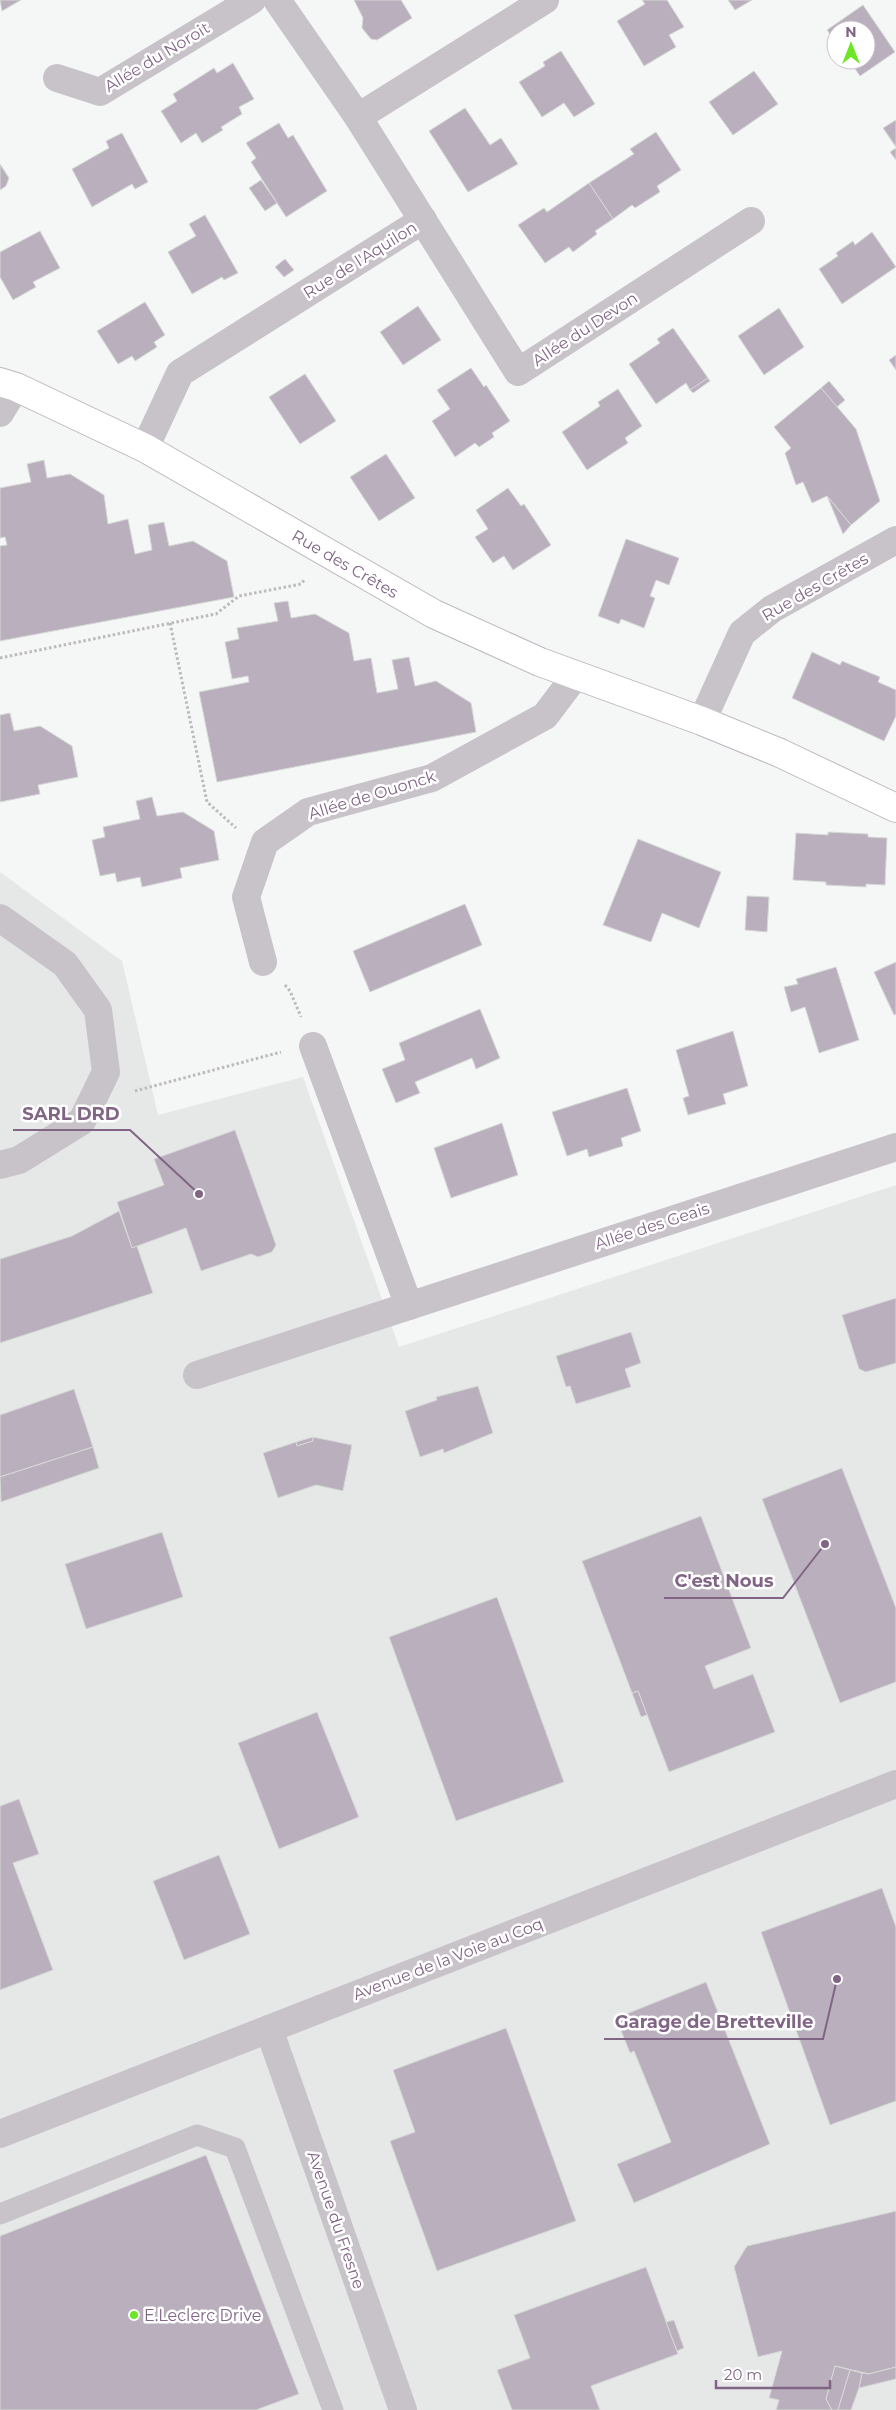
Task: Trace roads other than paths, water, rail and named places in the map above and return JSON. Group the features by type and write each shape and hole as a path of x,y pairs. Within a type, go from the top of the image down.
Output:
{"street":[{"name":"Allée du Noroit","path":"57,78 100,92 252,0"},
{"path":"277,0 358,118 545,0"},
{"name":"Rue de l'Aquilon","path":"144,448 180,373 423,220 358,118"},
{"name":"Allée du Devon","path":"423,220 518,372 751,221"},
{"path":"0,413 8,384"},
{"name":"Rue des Crêtes","path":"8,384 144,448 434,614 540,662 702,721 780,753 896,808"},
{"name":"Rue des Crêtes","path":"702,721 742,633 772,609 896,540"},
{"name":"Allée de Ouonck","path":"263,962 246,897 265,842 308,812 432,778 545,716 576,675"},
{"path":"0,918 65,964 98,1010 106,1072 82,1121 19,1160 0,1166"},
{"path":"313,1046 409,1306"},
{"name":"Allée des Geais","path":"197,1376 896,1147"},
{"name":"Avenue de la Voie au Coq","path":"0,2134 896,1784"},
{"name":"Avenue du Fresne","path":"269,2029 404,2410"}],"lane":[{"path":"0,2214 197,2135 235,2148 333,2410"}],"place":[{"name":"SARL DRD","path":"199,1194"},
{"name":"C'est Nous","path":"825,1544"},
{"name":"Garage de Bretteville","path":"837,1979"},
{"name":"E.Leclerc Drive","path":"134,2315"}]}
